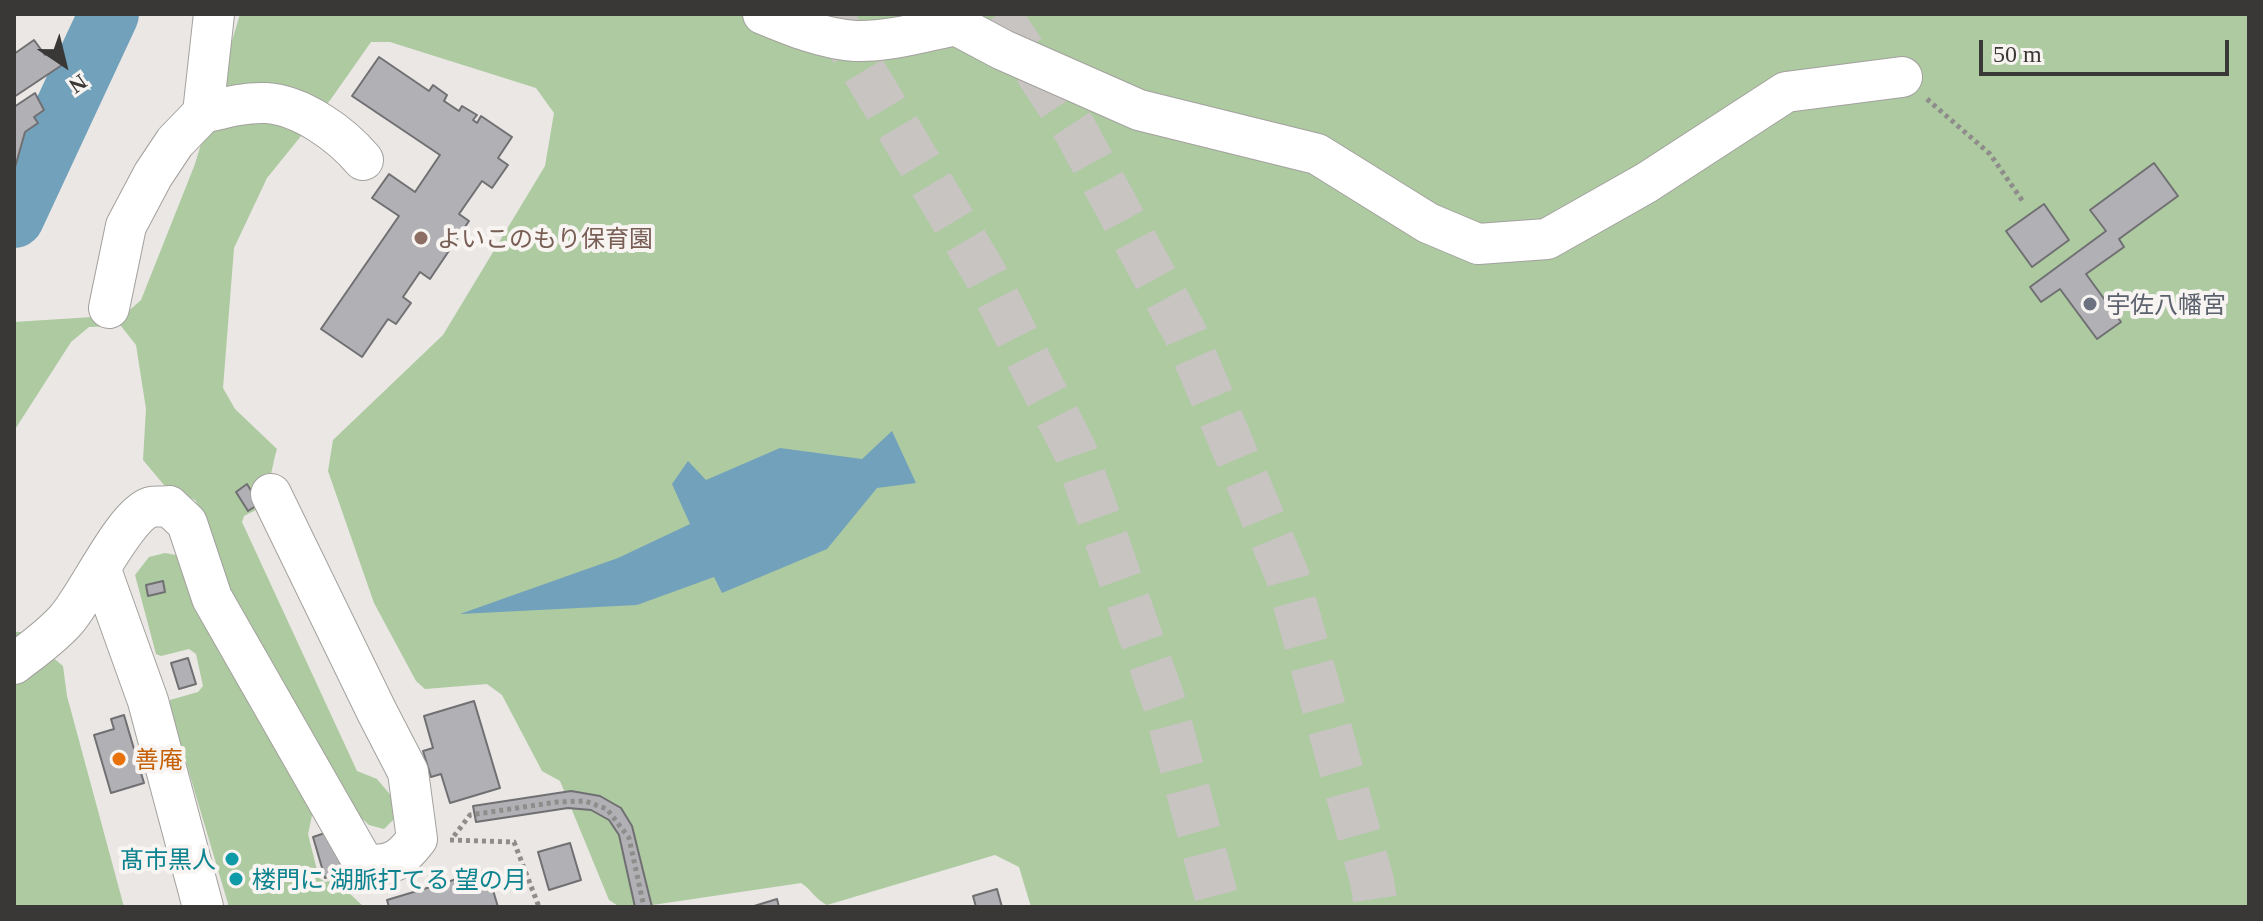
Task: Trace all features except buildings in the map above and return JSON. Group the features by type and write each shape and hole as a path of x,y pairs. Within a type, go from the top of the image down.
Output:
{"street":[{"path":"203,113 214,14"},
{"path":"763,14 816,34 855,41 907,36 956,25 1003,50 1139,110 1317,154 1428,223 1478,244 1547,239 1646,183 1786,92 1902,77"},
{"path":"109,308 126,226 175,142 203,113 238,104 269,103 298,113 324,127 348,142 363,160"},
{"path":"14,664 67,618 101,570 128,522 149,508 169,506 187,523 212,598 364,864 380,866 402,858 434,839 408,772 271,494"},
{"path":"101,570 148,701 203,907"}],"path":[{"path":"1902,77 1990,154 2024,203"},
{"path":"434,839 470,815 585,801 607,809 629,838 644,907"},
{"path":"434,839 514,842 539,907"}],"green space":[{"path":"240,14 2249,14 2249,907 1031,907 1019,867 995,855 827,905 801,883 639,907 620,907 609,900 560,781 542,771 502,695 487,684 425,689 416,681 374,603 328,471 333,440 443,335 545,166 554,113 536,88 390,42 371,42 331,99 267,178 234,248 223,388 235,409 277,449 264,503 244,516 242,522 357,771 377,779 393,798 396,817 384,829 369,825 357,814 222,584 204,516 195,500 164,485 143,460 146,409 136,345 121,326 89,327 71,342 14,431 14,322 124,315 141,300 195,164"},
{"path":"165,553 176,555 182,564 314,806 308,834 319,878 325,882 344,881 349,893 364,907 229,907 169,705 170,700 198,692 203,686 196,654 189,649 161,656 156,654 135,575 149,557"},
{"path":"14,632 22,632 63,666 67,696 124,907 14,907"}],"water":[{"path":"892,431 916,483 877,488 827,549 722,593 714,577 637,605 460,614 618,558 690,524 672,484 688,461 706,480 780,448 862,459"}],"waterway":[{"path":"14,218 109,14"}],"tunnel":[{"path":"830,14 984,272 1075,451 1165,705 1219,907"},
{"path":"999,14 1074,128 1184,331 1287,575 1372,881 1376,907"}],"place":[{"name":"よいこのもり保育園","path":"421,238"},
{"name":"宇佐八幡宮","path":"2090,304"},
{"name":"善庵","path":"119,759"},
{"name":"髙市黒人","path":"232,859"},
{"name":"楼門に 湖脈打てる 望の月","path":"236,879"}]}
